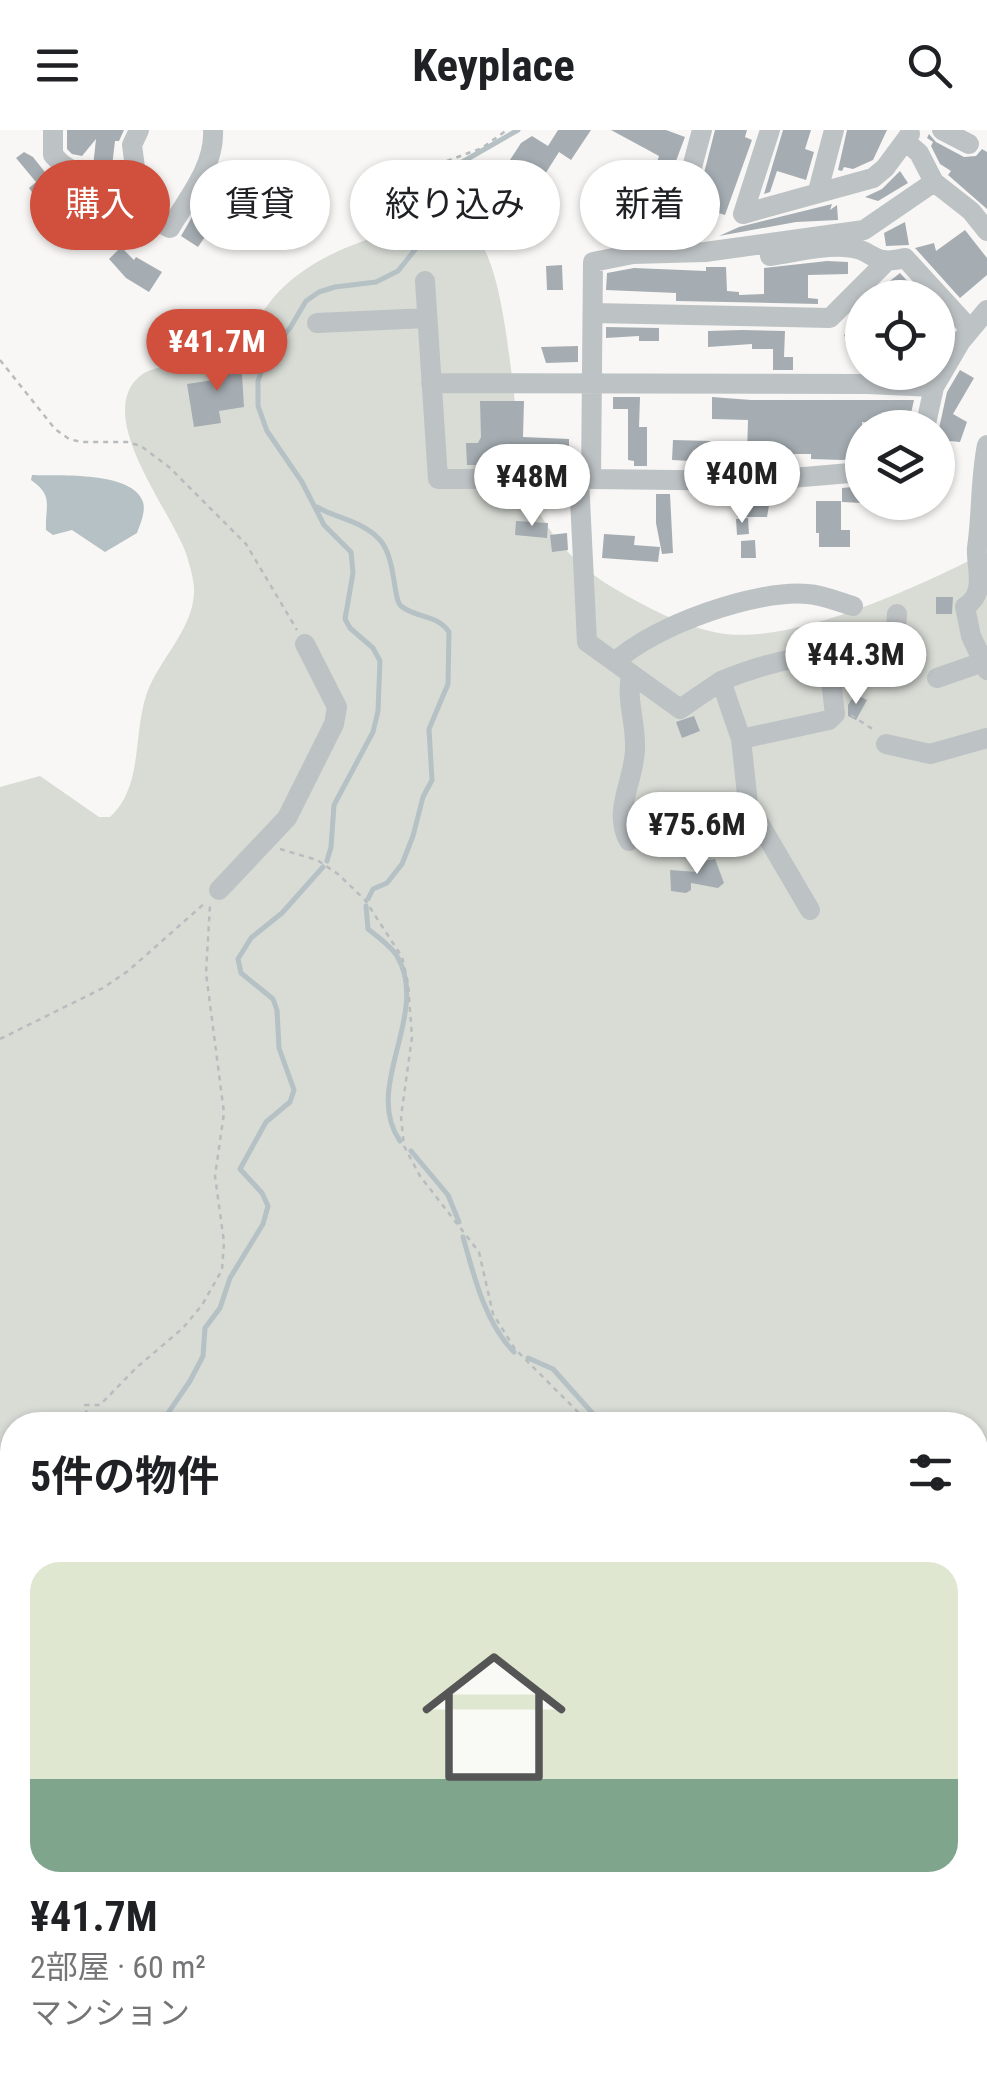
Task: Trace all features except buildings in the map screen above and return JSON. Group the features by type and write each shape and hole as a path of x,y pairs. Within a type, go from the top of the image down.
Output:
{"street":[{"path":"53,130 53,155 58,160"},
{"path":"134,160 132,145 139,130"},
{"path":"170,228 214,149 213,130"},
{"path":"694,160 702,130"},
{"path":"770,130 743,214 873,178 908,136 934,182 970,211 987,232"},
{"path":"818,191 834,130"},
{"path":"942,130 970,144"},
{"path":"896,614 896,630 884,658 855,652 752,668 721,681 680,709 587,642 585,479 592,384 593,262 633,254 705,252 864,230 934,182"},
{"path":"770,256 840,246 864,249 875,260 885,263 905,258 970,330"},
{"path":"594,313 830,318 885,263"},
{"path":"425,282 438,479 757,481 845,473"},
{"path":"955,354 987,310"},
{"path":"316,323 427,318"},
{"path":"431,383 845,384"},
{"path":"936,678 985,666 971,636 965,607 973,601 979,584 980,480 987,445"},
{"path":"628,842 622,828 636,746 623,669 625,652 656,634 774,594 810,594 853,606"},
{"path":"219,890 287,818 334,724 337,706 305,644"},
{"path":"741,739 829,720 835,714 828,656"},
{"path":"721,681 741,739 748,804 810,910"},
{"path":"881,737 930,754 987,738"}],"path":[{"path":"450,160 482,148 507,130"},
{"path":"0,360 55,429 69,438 142,446 170,468 246,544 305,644"},
{"path":"834,703 881,737"},
{"path":"264,845 317,860 338,874 365,900 402,956 412,1037 401,1116 404,1146 420,1176 478,1252 493,1314 515,1348 579,1412"},
{"path":"0,1039 103,988 128,971 208,900 206,973 224,1113 216,1176 224,1242 222,1270 183,1328 100,1405 85,1404 87,1412"}],"shaded area":[{"path":"344,248 484,250 503,315 525,475 538,511 559,542 586,569 652,609 714,632 744,635 779,631 854,611 987,552 987,1412 0,1412 0,787 40,776 99,817 110,817 120,805 132,776 146,696 181,634 194,593 187,556 132,444 126,400 134,382 144,373 167,367 215,364 226,358 289,282"},
{"path":"32,475 94,477 125,485 143,502 137,533 105,552 72,530 53,535 46,530 46,496 31,480"}],"waterway":[{"path":"327,861 334,805 373,732 380,661 345,619 353,573 351,552 324,525 302,482 267,431 258,406 258,381 267,356 306,301 319,292 376,282 398,271 426,236 442,177 518,130"},
{"path":"317,507 358,524 380,540 389,557 398,602 413,613 438,622 449,632 448,684 429,729 432,780 402,864 387,883 373,889 368,899"},
{"path":"169,1412 203,1356 205,1328 220,1308 230,1278 263,1224 268,1206 262,1193 240,1169 266,1122 290,1102 294,1090 279,1048 273,999 241,973 238,959 251,938 282,913 323,867"},
{"path":"366,906 368,929 394,952 405,978 403,1026 388,1097 390,1120 400,1141"},
{"path":"411,1151 448,1195 459,1222"},
{"path":"463,1237 488,1313 514,1352"},
{"path":"528,1358 553,1369 591,1412"}]}
